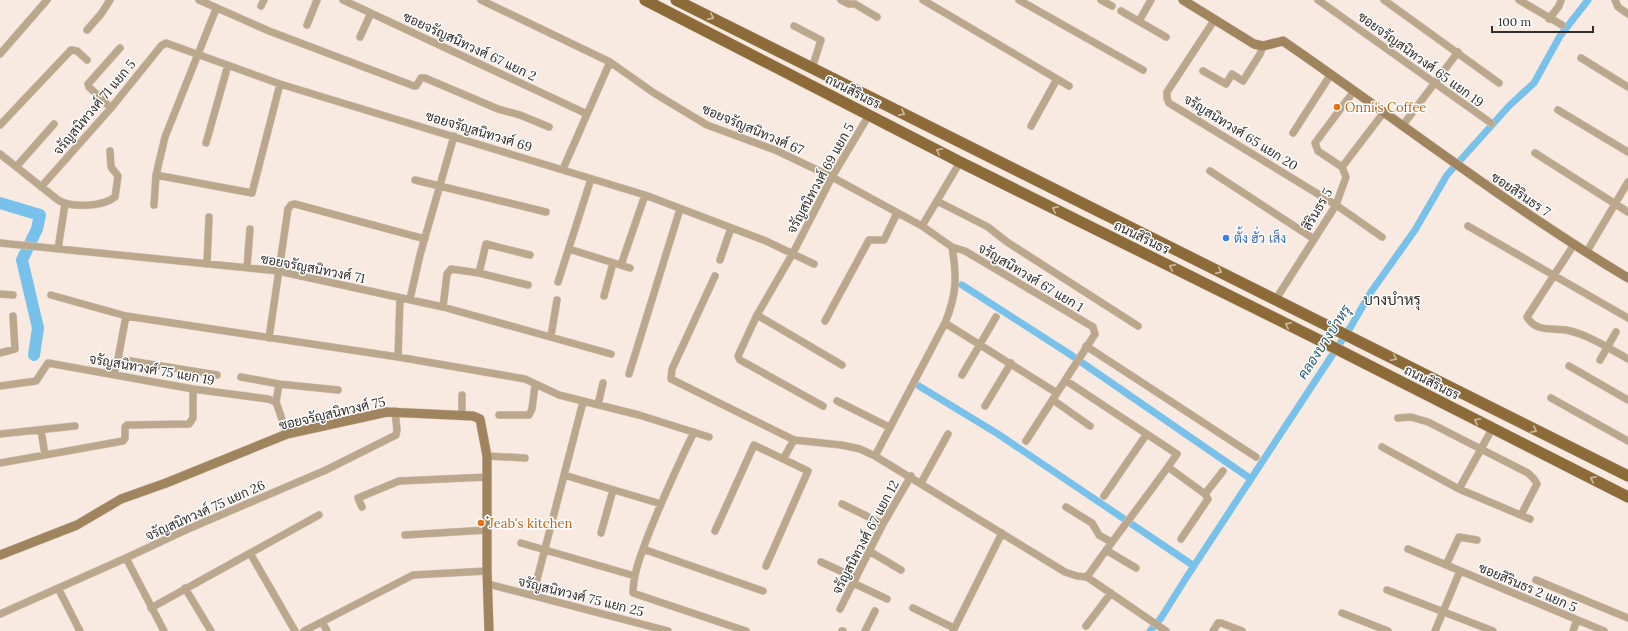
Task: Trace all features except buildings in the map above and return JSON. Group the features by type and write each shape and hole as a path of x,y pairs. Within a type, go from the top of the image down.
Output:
{"main road":[{"name":"ถนนสิรินธร","path":"644,0 960,162 1323,342 1628,497"},
{"name":"ถนนสิรินธร","path":"676,0 1331,326 1628,476"},
{"path":"1022,192 1030,177"},
{"path":"1033,198 1043,183"}],"street":[{"path":"0,54 47,0"},
{"path":"87,30 101,14 110,0"},
{"path":"199,0 216,9 269,31 414,86 416,86 421,78 424,78 498,109 520,115 549,127"},
{"path":"307,25 318,0"},
{"name":"ซอยจรัญสนิทวงศ์ 67 แยก 2","path":"343,0 587,114"},
{"name":"ซอยจรัญสนิทวงศ์ 67","path":"481,0 610,62 654,93 706,125 775,150 832,177 922,226 952,247"},
{"path":"841,0 849,4 856,2 878,17"},
{"path":"923,0 1069,86"},
{"path":"1019,0 1143,70"},
{"path":"1101,0 1112,6"},
{"path":"1139,21 1152,0"},
{"path":"1183,0 1254,44 1263,46 1260,54 1243,81 1232,74 1226,84 1203,71"},
{"name":"ซอยจรัญสนิทวงศ์ 65 แยก 19","path":"1318,0 1491,123"},
{"path":"1384,0 1499,83"},
{"path":"1519,0 1549,19 1562,25"},
{"path":"1549,19 1559,6 1560,0"},
{"path":"1615,0 1618,7 1628,14"},
{"path":"154,204 156,175 165,137 216,9"},
{"path":"1121,11 1166,37"},
{"path":"360,37 371,13"},
{"name":"จรัญสนิทวงศ์ 65 แยก 20","path":"1215,19 1167,92 1166,98 1170,103 1336,205 1382,236"},
{"path":"794,26 821,40 812,68"},
{"name":"ซอยสิรินธร 7","path":"1263,46 1282,41 1403,125 1450,161 1573,246 1628,278"},
{"name":"ซอยจรัญสนิทวงศ์ 69","path":"164,43 280,84 645,195 793,253 814,264"},
{"name":"จรัญสนิทวงศ์ 71 แยก 5","path":"41,187 111,108 164,43"},
{"path":"111,108 89,87 88,84 120,48"},
{"path":"0,125 71,50 77,50 87,60"},
{"path":"1403,125 1458,52"},
{"path":"1581,58 1628,87"},
{"path":"563,169 610,62"},
{"path":"206,143 228,65"},
{"path":"1293,133 1331,74"},
{"path":"1031,126 1057,79"},
{"path":"156,175 252,193 280,84"},
{"path":"1354,91 1316,144 1318,151 1342,167 1384,112"},
{"path":"1558,110 1628,152"},
{"name":"จรัญสนิทวงศ์ 69 แยก 5","path":"823,406 740,360 738,356 757,316 793,253 832,177 869,115"},
{"path":"16,166 54,124"},
{"path":"410,299 454,136"},
{"path":"0,154 65,204 87,205 115,197 118,176 111,167 110,151"},
{"path":"1535,153 1628,212"},
{"path":"922,226 960,162"},
{"name":"สิรินธร 5","path":"1276,299 1336,205 1346,177 1342,167"},
{"path":"1210,171 1314,239"},
{"path":"558,282 591,179"},
{"path":"415,180 546,212"},
{"path":"1586,253 1628,182"},
{"path":"621,266 645,195"},
{"path":"937,201 988,227 1007,242 1138,326"},
{"path":"58,249 65,204"},
{"path":"269,338 288,210 291,205 425,239"},
{"path":"629,374 680,209"},
{"path":"825,321 869,240 884,240 898,213"},
{"path":"207,264 210,217"},
{"path":"1468,226 1554,274 1628,318"},
{"path":"720,260 731,228"},
{"path":"247,267 250,229"},
{"name":"ซอยจรัญสนิทวงศ์ 71","path":"0,243 278,271 443,307 612,354"},
{"path":"479,273 486,244 530,255"},
{"path":"1573,246 1527,316 1530,322 1536,326 1551,331 1564,330 1572,332 1628,359"},
{"path":"874,456 945,323 955,294 957,273 952,247"},
{"name":"จรัญสนิทวงศ์ 67 แยก 1","path":"952,247 965,252 1095,330 1095,334 1086,346"},
{"path":"569,249 630,268"},
{"path":"604,296 613,263"},
{"path":"443,307 450,269 479,273 528,285"},
{"path":"715,276 672,369 671,379 794,440 841,445 860,449 874,456 911,476 1065,572 1077,576 1087,577 1163,629"},
{"path":"0,294 13,295"},
{"path":"51,295 126,316 398,357 525,379 559,395 709,437"},
{"path":"398,357 400,298"},
{"path":"551,336 557,300"},
{"path":"0,353 15,349 12,316"},
{"path":"114,375 126,316"},
{"path":"757,316 842,365"},
{"path":"962,375 996,317"},
{"path":"945,323 1011,363 1090,426"},
{"path":"1600,360 1616,332"},
{"path":"1026,441 1086,346 1256,457"},
{"path":"118,359 217,375"},
{"name":"จรัญสนิทวงศ์ 75 แยก 19","path":"0,386 36,381 48,363 276,402"},
{"path":"985,406 1011,363"},
{"path":"1569,366 1628,400"},
{"path":"242,377 279,384 338,390"},
{"path":"1065,380 1176,454 1087,577"},
{"path":"598,405 603,383"},
{"path":"279,384 276,402 287,434"},
{"path":"499,415 529,414 532,409 535,385"},
{"path":"0,463 123,441 125,439 125,427 127,425 189,424 193,421 194,389"},
{"path":"462,395 462,415"},
{"path":"1551,398 1628,441"},
{"path":"837,401 889,427"},
{"path":"533,596 583,402"},
{"name":"ซอยจรัญสนิทวงศ์ 75","path":"0,555 77,525 121,499 166,483 287,434 362,416 395,411 476,416 480,419 487,456 487,571 489,631"},
{"name":"จรัญสนิทวงศ์ 75 แยก 26","path":"0,614 188,529 326,470 396,436 397,430 395,411"},
{"path":"1398,418 1419,418 1528,473 1537,484 1534,492 1520,515"},
{"path":"0,434 75,426"},
{"path":"1459,489 1492,429"},
{"path":"41,430 45,456"},
{"path":"694,432 661,504 644,549 636,576 634,594 746,631"},
{"path":"921,483 948,434"},
{"path":"1104,496 1146,435"},
{"path":"783,459 794,440"},
{"path":"715,531 753,446 783,459 808,473 766,566"},
{"path":"1382,447 1459,489 1530,519"},
{"path":"487,456 525,458"},
{"path":"1168,467 1205,494 1208,499 1181,539"},
{"path":"1205,494 1223,471"},
{"path":"564,474 661,504"},
{"name":"จรัญสนิทวงศ์ 67 แยก 12","path":"840,609 883,524 911,476"},
{"path":"362,507 358,498 399,481 488,477"},
{"path":"602,533 613,490"},
{"path":"842,504 883,524"},
{"path":"1066,507 1092,524 1099,535 1111,542"},
{"path":"151,608 319,515"},
{"path":"405,535 487,530"},
{"path":"913,608 953,630 1002,533"},
{"path":"1446,565 1459,537 1477,540"},
{"path":"521,543 636,576"},
{"path":"644,549 764,592"},
{"name":"ซอยสิรินธร 2 แยก 5","path":"1408,549 1577,620 1573,631"},
{"path":"1106,550 1136,568"},
{"path":"869,551 901,570"},
{"path":"250,553 295,631"},
{"path":"126,558 164,631"},
{"path":"821,562 887,599"},
{"path":"304,631 413,575 487,571"},
{"path":"1435,631 1460,571"},
{"path":"1536,580 1628,618"},
{"name":"จรัญสนิทวงศ์ 75 แยก 25","path":"488,584 668,631"},
{"path":"58,588 80,631"},
{"path":"185,588 211,631"},
{"path":"1388,590 1493,631"},
{"path":"1086,626 1111,593"},
{"path":"865,631 875,611"},
{"path":"1342,613 1388,631"},
{"path":"1577,620 1604,631"},
{"path":"322,622 327,631"},
{"path":"1213,631 1218,623 1221,623 1242,631"}],"waterway":[{"name":"คลองบางบำหรุ","path":"1150,631 1161,618 1350,328 1371,292 1415,230 1447,175 1509,106 1534,83 1560,36 1588,0"},
{"path":"0,203 40,215 37,229 22,260 38,328 34,355"},
{"path":"962,285 1068,353 1251,479"},
{"path":"919,386 998,434 1194,566"}],"place":[{"name":"Onni's Coffee","path":"1337,107"},
{"name":"ตั้ง ฮั่ว เส็ง","path":"1226,238"},
{"name":"๋Jeab's kitchen","path":"481,523"}],"district":[{"name":"บางบำหรุ","path":"1392,300"}]}
